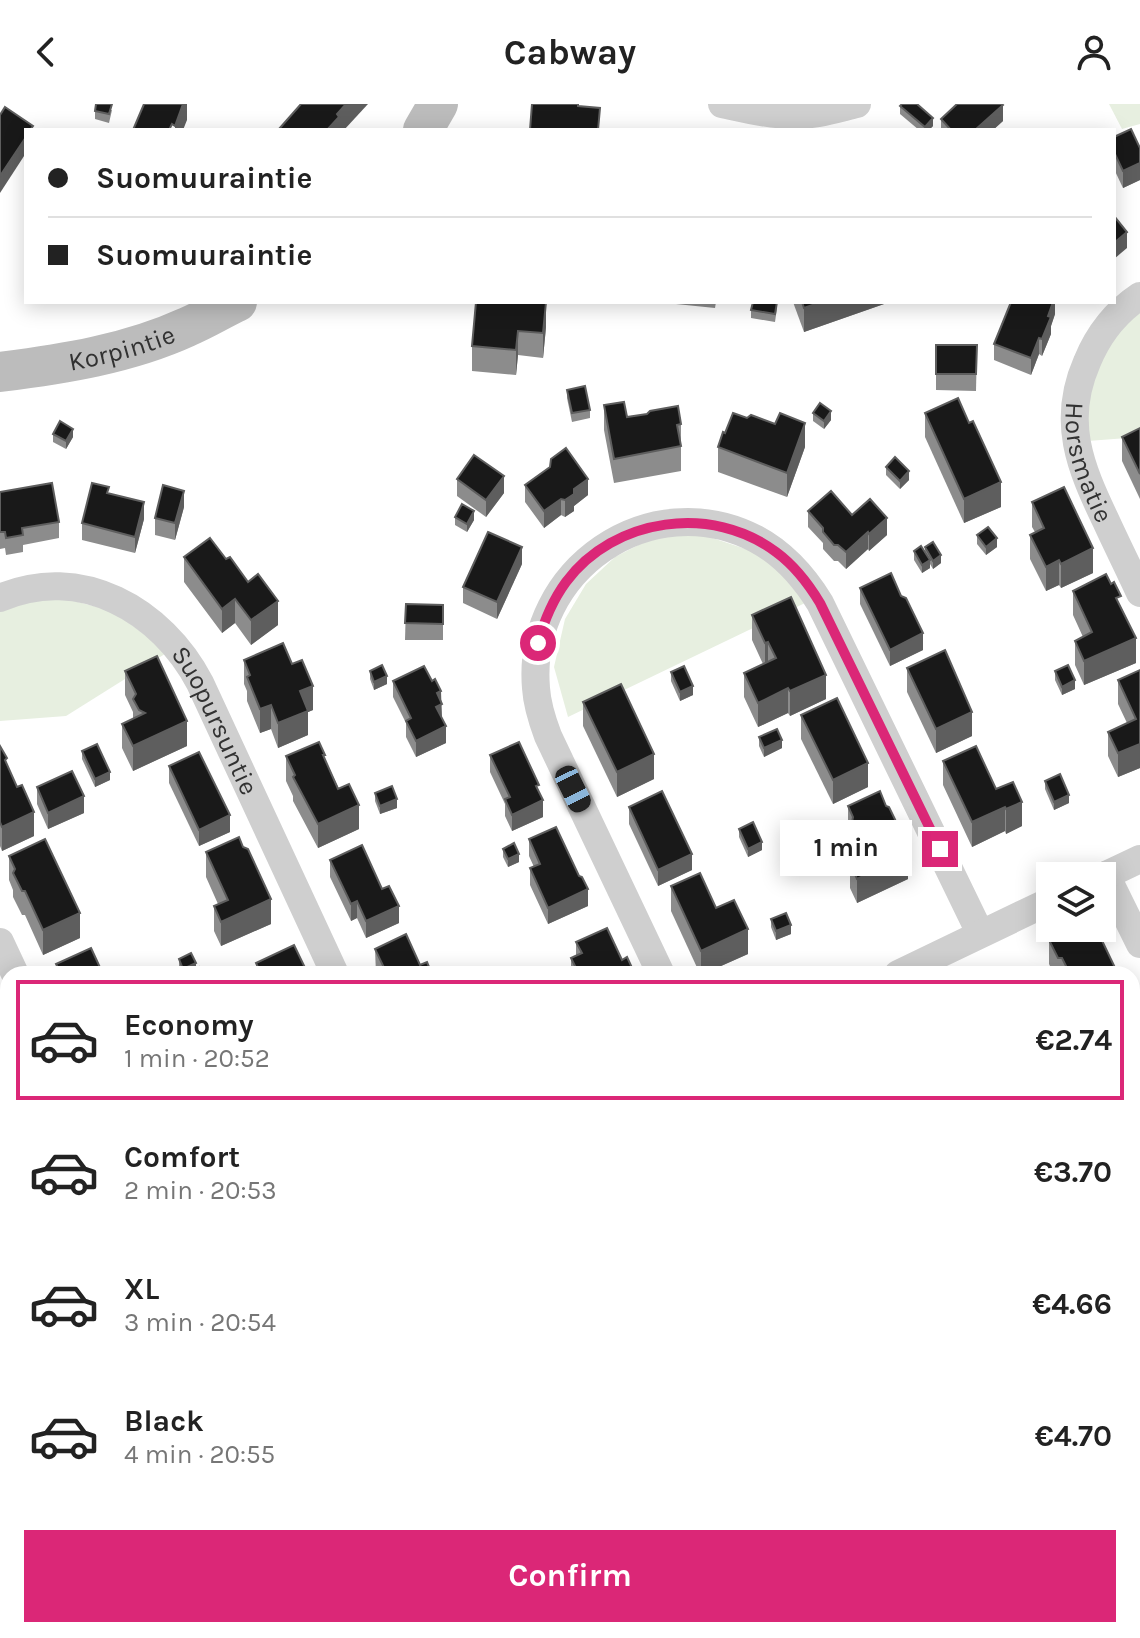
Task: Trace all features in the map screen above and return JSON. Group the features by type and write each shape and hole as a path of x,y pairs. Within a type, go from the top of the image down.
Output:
{"street":[{"path":"424,128 438,104"},
{"path":"722,104 795,116 857,104"},
{"name":"Horsmatie","path":"1140,296 1119,313 1092,350 1083,371 1074,415 1075,439 1087,482 1140,593"},
{"name":"Korpintie","path":"0,372 63,364 135,346 185,328 233,304"},
{"path":"657,966 548,736 538,702 535,666 545,620 568,579 602,548 644,528 667,524 689,522 735,530 756,539 785,559 808,584 827,617 980,933"},
{"name":"Suopursuntie","path":"0,598 39,586 84,589 140,613 176,645 200,683 331,966"},
{"path":"1116,870 1140,859"},
{"path":"1116,899 1140,944"},
{"path":"914,966 1036,907"},
{"path":"0,942 11,966"}],"green space":[{"path":"1109,104 1140,104 1140,124 1122,129"},
{"path":"1140,310 1140,437 1088,441 1086,399 1101,357"},
{"path":"688,530 761,554 785,575 805,603 568,717 554,667 565,619 586,584 615,557 652,538"},
{"path":"62,598 113,611 168,652 66,716 0,721 0,611 20,602"}],"building":[{"path":"96,104 112,104 109,114 95,111"},
{"path":"144,104 183,104 175,126 134,128"},
{"path":"301,104 346,104 329,128 280,128"},
{"path":"532,104 578,104 600,108 598,128 530,128"},
{"path":"917,104 933,118 925,127 900,106"},
{"path":"957,104 1003,105 977,128 949,128 941,119"},
{"path":"5,107 33,126 24,128 24,140 0,176 0,115"},
{"path":"1131,129 1140,148 1140,163 1123,171 1116,156 1116,136"},
{"path":"1116,218 1127,232 1116,241"},
{"path":"476,304 546,304 543,333 518,331 516,350 472,346"},
{"path":"752,304 777,304 775,314 751,310"},
{"path":"1010,304 1052,304 1048,316 1051,317 1031,358 994,344"},
{"path":"936,345 977,345 976,374 936,374"},
{"path":"585,386 590,410 572,413 567,390"},
{"path":"958,398 969,423 973,421 1001,482 964,499 925,413"},
{"path":"624,402 627,417 678,406 681,424 677,425 681,446 614,459 604,405"},
{"path":"820,403 831,411 824,421 813,413"},
{"path":"733,413 747,418 751,415 775,424 780,413 805,423 787,473 718,447"},
{"path":"60,421 73,429 66,441 53,434"},
{"path":"1140,428 1140,474 1122,437"},
{"path":"566,448 588,479 574,489 574,494 544,511 525,485 550,467 551,459"},
{"path":"474,455 504,476 486,500 457,479"},
{"path":"895,457 909,471 900,481 886,467"},
{"path":"52,483 59,522 22,528 23,535 6,538 5,532 0,532 0,492"},
{"path":"92,483 109,487 107,493 144,502 135,537 82,523"},
{"path":"163,485 184,491 175,523 155,518"},
{"path":"1064,487 1093,548 1061,564 1059,560 1046,567 1030,535 1044,528 1032,502"},
{"path":"831,491 852,515 870,499 887,518 846,552 834,545 808,511"},
{"path":"462,504 474,511 467,524 455,517"},
{"path":"988,527 997,538 986,547 977,535"},
{"path":"488,532 522,547 497,602 463,587"},
{"path":"210,538 226,559 230,557 248,582 258,574 278,601 251,620 235,599 222,609 184,557"},
{"path":"933,542 941,555 933,561 925,547"},
{"path":"921,546 930,560 922,565 914,551"},
{"path":"891,573 923,633 890,650 860,588"},
{"path":"1106,574 1121,596 1116,598 1136,638 1084,661 1075,641 1092,632 1073,591"},
{"path":"791,597 826,675 790,691 788,688 758,703 744,673 776,658 752,615"},
{"path":"406,604 443,605 443,624 405,623"},
{"path":"283,643 292,664 302,660 313,686 300,691 308,711 278,723 271,705 260,709 247,677 250,675 244,660"},
{"path":"945,650 972,712 936,729 907,668"},
{"path":"157,656 187,721 133,746 122,724 145,713 139,710 133,699 136,694 125,671"},
{"path":"382,665 387,676 374,682 370,671"},
{"path":"1068,665 1075,680 1062,687 1055,671"},
{"path":"424,666 441,691 437,693 442,704 436,707 446,726 416,741 406,721 411,718 393,681"},
{"path":"684,666 693,686 680,692 671,672"},
{"path":"1140,670 1140,744 1118,753 1108,732 1136,719 1118,680"},
{"path":"621,684 654,754 617,772 583,702"},
{"path":"837,698 868,763 833,780 801,715"},
{"path":"777,729 782,740 764,748 759,737"},
{"path":"319,742 338,789 349,784 359,805 318,824 293,777 295,775 286,756"},
{"path":"519,742 543,800 512,815 505,799 510,797 490,755"},
{"path":"97,744 110,772 95,779 82,751"},
{"path":"0,746 17,787 22,785 34,812 2,827 0,822"},
{"path":"976,746 996,789 1013,782 1022,802 972,822 943,761"},
{"path":"199,752 230,815 199,830 169,766"},
{"path":"72,771 84,796 48,813 37,787"},
{"path":"1060,774 1069,795 1054,802 1045,781"},
{"path":"392,786 397,799 380,806 375,793"},
{"path":"662,791 692,854 658,870 629,807"},
{"path":"880,791 904,838 901,842 908,855 857,879 850,863 868,855 848,806"},
{"path":"753,822 762,842 748,849 739,829"},
{"path":"556,827 588,889 548,908 530,868 540,864 529,839"},
{"path":"239,837 243,847 248,849 271,899 221,922 214,906 228,900 206,852"},
{"path":"45,839 80,913 43,930 13,873 15,869 9,856"},
{"path":"514,843 519,854 508,859 503,849"},
{"path":"362,845 382,889 389,886 399,906 366,921 357,901 351,904 330,860"},
{"path":"700,873 716,908 734,900 748,929 701,951 671,886"},
{"path":"786,913 791,925 776,931 771,919"},
{"path":"607,928 622,960 627,957 631,966 575,966 571,958 582,953 576,942"},
{"path":"406,934 420,965 427,962 429,966 383,966 375,949"},
{"path":"1050,942 1103,942 1114,966 1066,966 1062,958 1058,958"},
{"path":"294,945 304,966 257,966 256,963"},
{"path":"91,948 99,966 57,966"},
{"path":"191,953 196,963 182,966 179,959"}],"route":[{"path":"538,643 545,620 568,579 584,562 622,537 644,528 689,522 735,530 756,539 793,566 820,603 940,849"}]}
